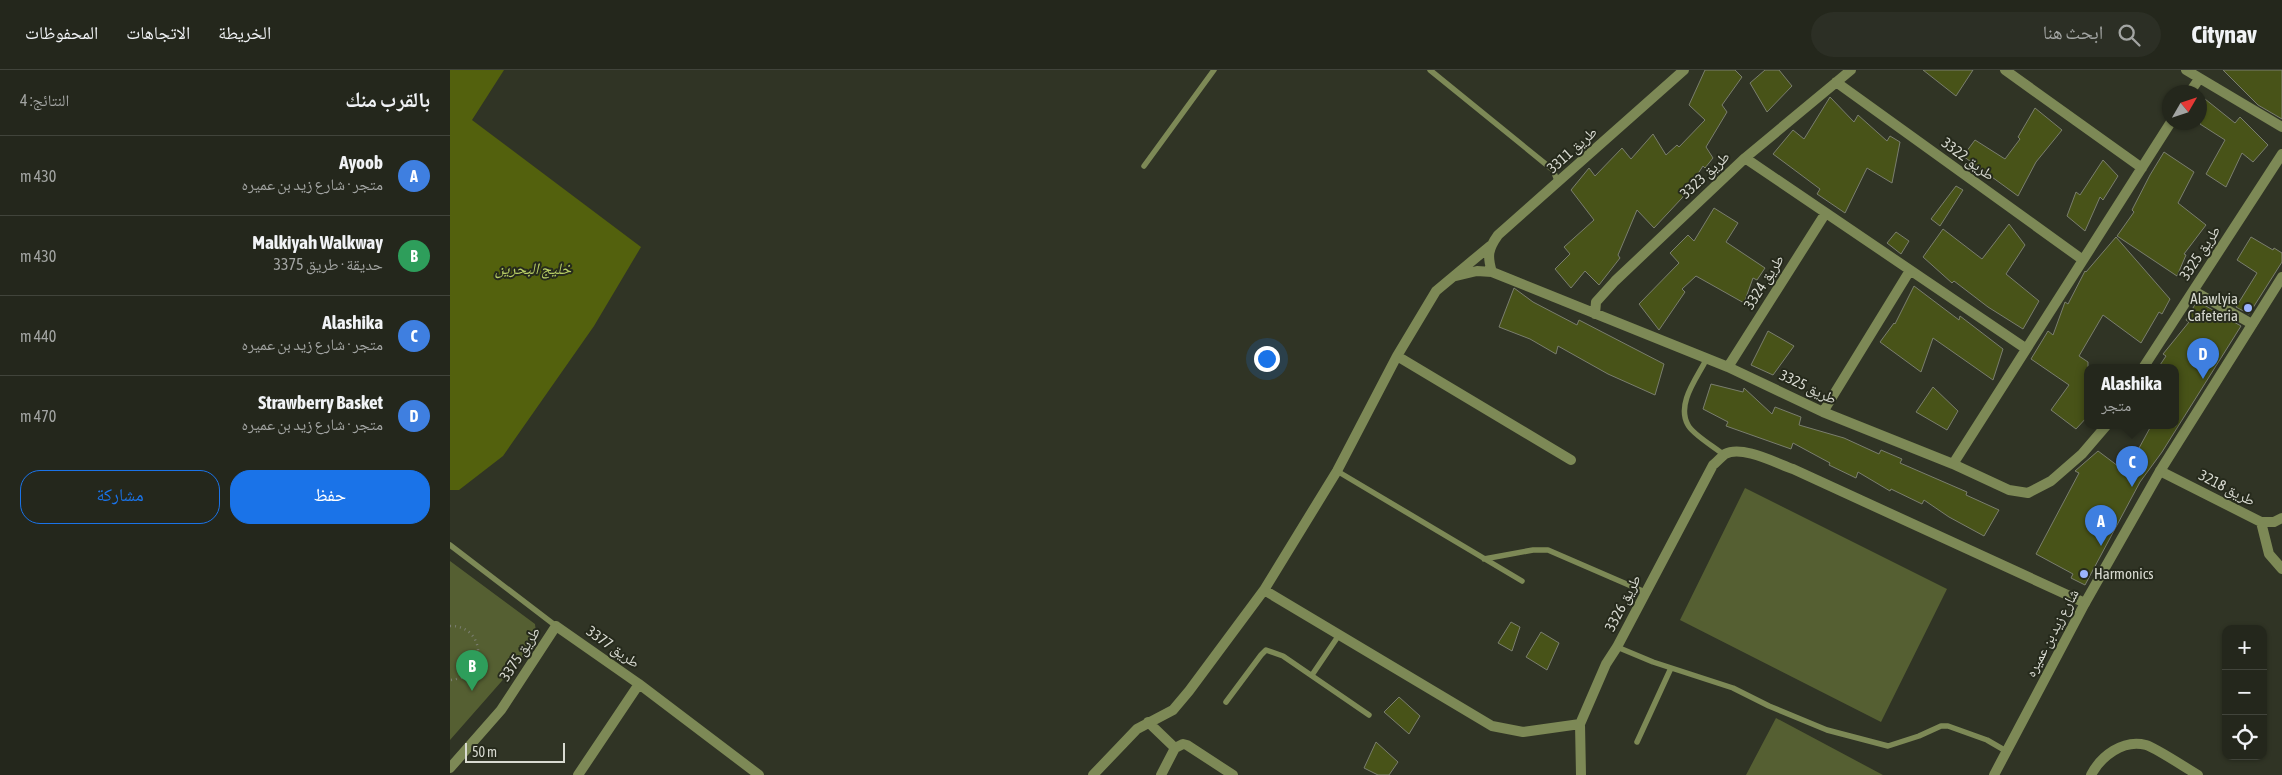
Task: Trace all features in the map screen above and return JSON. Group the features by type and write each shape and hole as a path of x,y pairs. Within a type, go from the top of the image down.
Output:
{"street":[{"name":"طريق 3311","path":"1094,775 1136,729 1172,710 1189,692 1264,590 1337,471 1397,356 1436,291 1448,279 1490,246 1498,235 1684,70"},
{"name":"طريق 3323","path":"1596,314 1596,302 1615,281 1745,158 1852,70"},
{"path":"2005,70 2142,168"},
{"path":"2186,70 2282,128"},
{"path":"2194,85 2198,79"},
{"name":"طريق 3322","path":"1836,82 2083,260"},
{"path":"1953,464 2166,130"},
{"name":"طريق 3325","path":"2146,364 2282,154"},
{"path":"1745,158 1909,272 2026,348"},
{"name":"طريق 3324","path":"1728,367 1825,214"},
{"path":"1448,279 1477,271 1492,272 1488,258 1490,246"},
{"name":"طريق 3325","path":"1492,272 1706,360 1728,367 1823,412 1953,464 2009,490 2028,493 2051,481 2082,454 2103,429"},
{"path":"1823,412 1909,272"},
{"name":"شارع زيد بن عميره","path":"1994,775 2085,603 2160,470 2281,279"},
{"path":"2194,290 2252,324"},
{"path":"1397,356 1571,460"},
{"path":"1724,455 1736,451 1752,454 1793,469 2085,603"},
{"name":"طريق 3326","path":"1581,775 1580,724 1606,664 1617,647 1713,465 1724,455"},
{"name":"طريق 3218","path":"2160,470 2261,522 2274,522 2282,518"},
{"path":"2261,522 2269,554 2282,569"},
{"path":"1264,590 1492,726 1523,732 1580,724"},
{"name":"طريق 3377","path":"556,626 639,684 759,775"},
{"name":"طريق 3375","path":"450,768 501,710 556,626"},
{"path":"578,775 639,684"},
{"path":"1148,722 1175,748"},
{"path":"1161,775 1175,748 1184,744 1187,744 1233,775"},
{"path":"2091,775 2112,750 2126,746 2146,745 2198,775"}],"lane":[{"path":"1144,166 1214,70"},
{"path":"1430,70 1553,170 1558,183"},
{"path":"1706,360 1687,396 1684,410 1688,426 1724,455"},
{"path":"1337,471 1522,581"},
{"name":"طريق 3377","path":"450,545 556,626"},
{"path":"1484,559 1533,550 1548,550 1645,592"},
{"path":"1312,675 1340,635"},
{"path":"1617,647 1671,668 1733,688 1769,706 1827,730 1888,746 1919,736 1941,726 1948,726 1987,740 2006,751"},
{"path":"1226,702 1261,654 1266,650 1283,656 1369,715"},
{"path":"1637,742 1671,668"}],"path":[{"path":"450,626 456,626 470,632 479,648 478,662 470,672 460,679 450,680"}],"shaded area":[{"path":"1745,488 1947,589 1881,722 1680,620"},
{"path":"450,561 535,624 537,641 450,740"},
{"path":"1776,718 1883,775 1746,775"}],"water":[{"name":"خليج البحرين","path":"450,70 504,70 472,120 641,247 594,326 503,456 459,490 450,490"}],"building":[{"path":"1705,70 1735,70 1742,77 1722,105 1727,112 1706,147 1713,158 1705,168 1703,166 1682,198 1654,228 1637,210 1618,255 1620,258 1599,285 1585,271 1571,288 1555,269 1570,254 1564,247 1594,220 1571,190 1589,168 1595,176 1622,148 1631,159 1653,134 1666,155 1677,145 1679,147 1705,120 1689,105"},
{"path":"1765,70 1779,70 1792,86 1767,112 1750,83"},
{"path":"1923,70 1973,70 1956,96"},
{"path":"2223,70 2282,70 2282,119 2258,105"},
{"path":"1830,97 1854,122 1858,115 1887,141 1890,136 1900,142 1892,183 1867,168 1845,213 1817,194 1820,189 1773,154 1793,130 1804,139"},
{"path":"2207,101 2235,123 2240,117 2268,145 2253,162 2242,153 2226,187 2206,174 2225,140 2207,128"},
{"path":"2035,108 2062,130 2036,162 2018,196 1963,156 1975,140 2005,159 2020,139 2018,137"},
{"path":"2164,152 2194,172 2178,203 2206,225 2184,254 2186,255 2177,276 2117,236 2134,212 2132,210"},
{"path":"2103,160 2118,176 2103,200 2100,197 2085,231 2067,216 2076,192 2080,195"},
{"path":"1956,186 1963,190 1940,226 1931,219"},
{"path":"1714,208 1738,223 1726,242 1765,268 1757,280 1753,278 1744,303 1696,276 1682,289 1685,292 1659,330 1639,304 1679,263 1670,253 1688,235 1694,241"},
{"path":"2009,224 2025,245 2006,274 2039,301 2023,329 1988,307 1954,281 1952,283 1923,257 1943,229 1982,259"},
{"path":"1896,232 1909,241 1901,254 1887,243"},
{"path":"2116,237 2170,299 2162,314 2159,312 2141,343 2103,315 2079,356 2088,364 2084,364 2084,420 2076,429 2051,410 2069,385 2031,359 2048,331 2053,335 2065,302 2068,304 2086,272"},
{"path":"2251,237 2282,253 2282,262 2249,314 2236,307 2257,273 2237,260"},
{"path":"1914,286 1959,320 1960,316 2003,349 1993,380 1933,338 1921,372 1880,342 1895,324"},
{"path":"1514,288 1533,302 1577,325 1579,320 1664,364 1655,395 1608,374 1558,346 1556,354 1530,339 1499,327"},
{"path":"2197,301 2241,326 2179,425 2179,364 2161,364 2166,356 2163,354 2189,322 2186,320"},
{"path":"1768,331 1794,346 1773,375 1751,365"},
{"path":"1711,384 1743,392 1744,388 1772,414 1775,407 1801,417 1799,425 1844,438 1879,454 1881,450 1902,459 1900,463 1967,492 1966,495 1999,510 1984,536 1949,517 1924,500 1922,504 1891,489 1890,491 1858,472 1856,478 1829,465 1830,463 1793,443 1791,449 1726,426 1728,422 1703,409"},
{"path":"1933,387 1958,411 1947,430 1916,412"},
{"path":"2149,429 2176,429 2140,482 2085,585 2071,578 2073,574 2036,554 2079,473 2075,471 2098,451 2126,472"},
{"path":"1511,622 1520,627 1512,651 1498,643"},
{"path":"1541,632 1559,643 1547,670 1526,657"},
{"path":"1399,697 1420,716 1409,734 1384,712"},
{"path":"1376,742 1398,762 1389,775 1378,775 1364,768"}],"place":[{"name":"Alawlyia Cafeteria","path":"2248,308"},
{"name":"Strawberry Basket","path":"2203,379"},
{"name":"Alashika","path":"2132,487"},
{"name":"Ayoob","path":"2101,546"},
{"name":"Harmonics","path":"2084,574"},
{"name":"Malkiyah Walkway","path":"472,691"}]}
